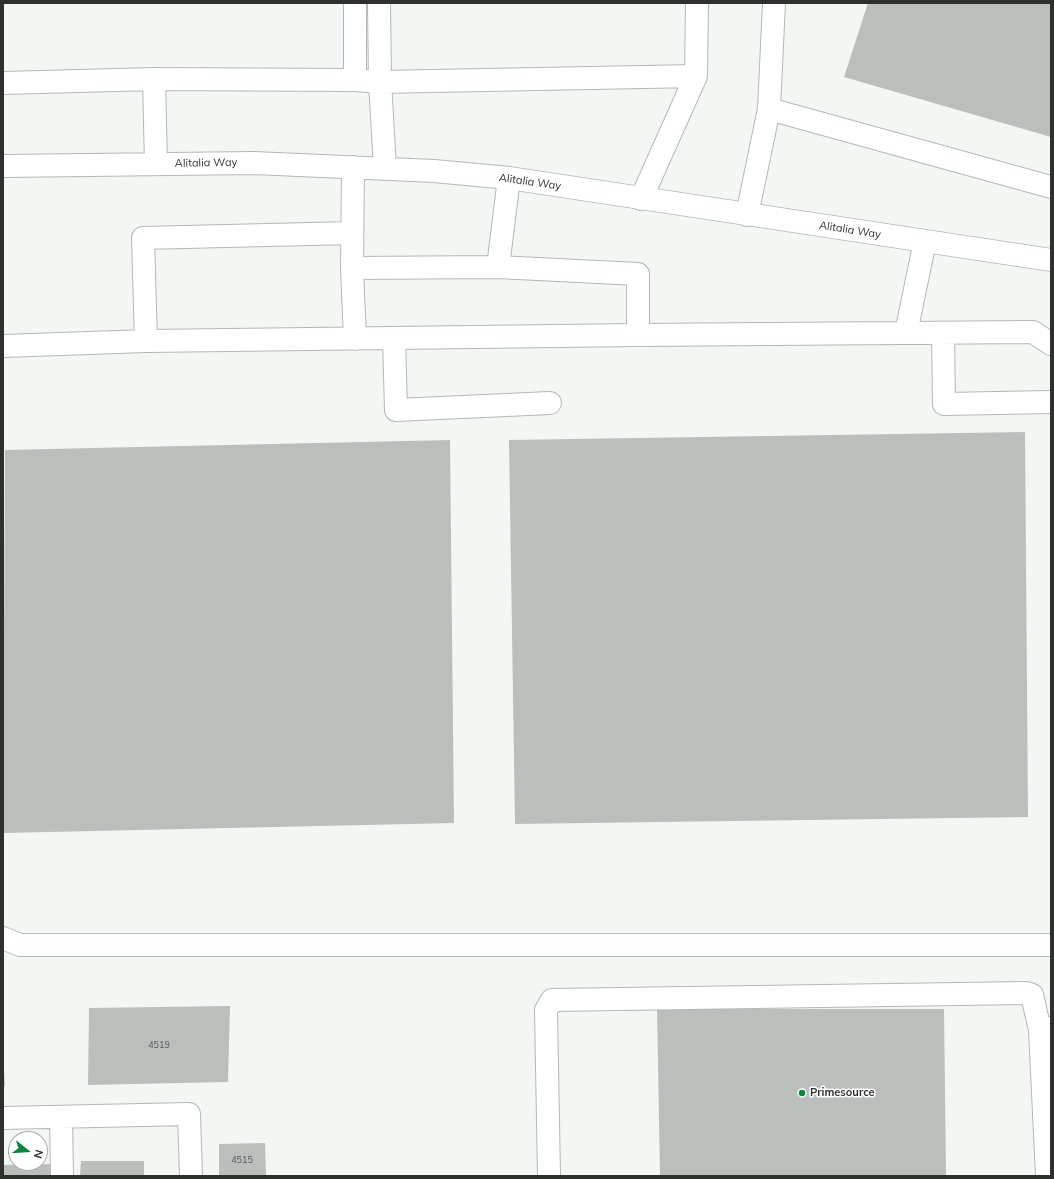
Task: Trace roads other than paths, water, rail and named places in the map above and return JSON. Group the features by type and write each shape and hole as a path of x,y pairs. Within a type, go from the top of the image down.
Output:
{"street":[{"path":"354,3 355,80"},
{"path":"379,3 380,82 385,168"},
{"path":"641,198 696,76 697,3"},
{"path":"747,215 769,109 774,3"},
{"path":"3,83 154,79 355,80 380,82 696,76"},
{"path":"154,79 156,164"},
{"path":"769,109 1051,187"},
{"name":"Alitalia Way","path":"3,166 254,163 353,166 434,171 509,178 1051,260"},
{"path":"353,166 352,268 355,339"},
{"path":"498,267 509,178"},
{"path":"146,341 142,238 352,233"},
{"path":"906,333 925,242"},
{"path":"352,268 498,267 638,274 638,335"},
{"path":"3,346 146,341 1033,332 1051,344"},
{"path":"943,333 944,404 1051,402"},
{"path":"394,339 396,410 550,403"},
{"path":"3,938 20,945 1051,945"},
{"path":"549,1176 546,1010 552,1000 1026,993 1032,995 1046,1029 1047,1176"},
{"path":"3,1118 189,1114 191,1176"},
{"path":"61,1117 62,1176"}],"place":[{"name":"Primesource","path":"802,1093"}]}
